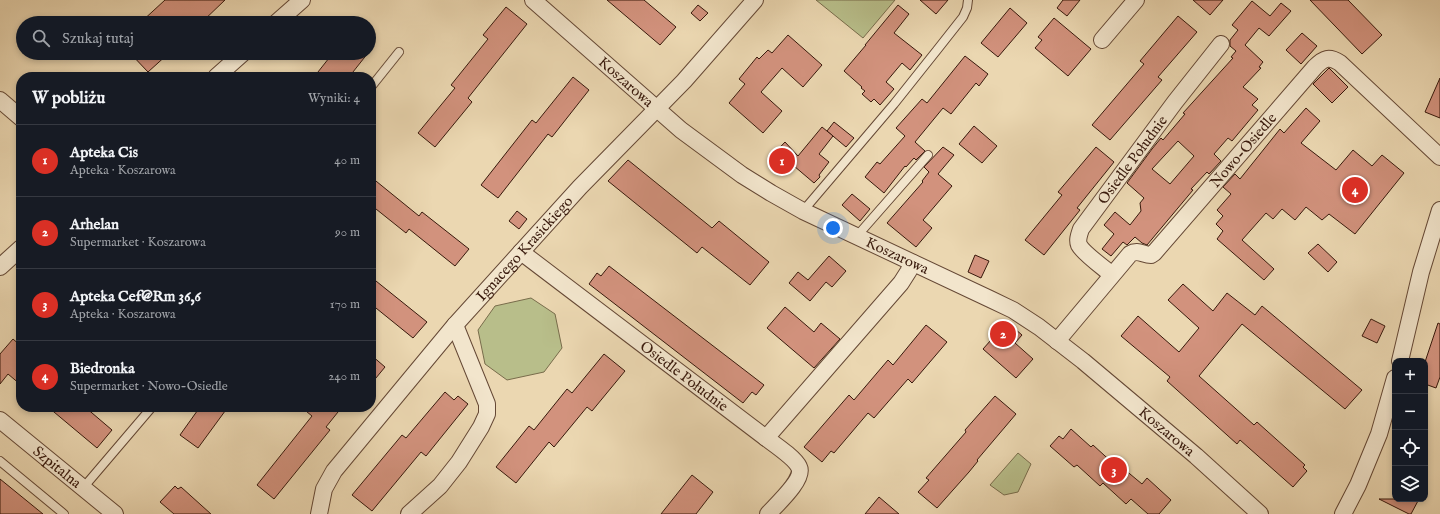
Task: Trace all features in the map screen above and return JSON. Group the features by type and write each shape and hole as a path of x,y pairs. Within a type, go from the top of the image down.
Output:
{"street":[{"path":"284,16 302,0"},
{"name":"Koszarowa","path":"533,0 681,130 742,175 803,211 1013,310 1039,326 1196,456 1260,514"},
{"name":"Ignacego Krasickiego","path":"319,514 321,497 334,471 455,325 580,187 657,109 756,0"},
{"path":"1102,40 1136,0"},
{"name":"Osiedle Południe","path":"1111,274 1079,245 1078,237 1081,229 1175,102 1221,44"},
{"name":"Nowo-Osiedle","path":"1057,341 1111,274 1130,254 1134,251 1148,255 1154,253 1315,67 1327,58 1334,59 1340,63 1440,157"},
{"path":"222,72 235,60"},
{"path":"0,100 16,114"},
{"path":"1401,358 1421,272 1440,210"},
{"name":"Osiedle Południe","path":"521,252 766,438 795,462 799,467 800,472 794,486 768,514"},
{"path":"0,267 16,253"},
{"path":"766,438 901,283 913,263"},
{"path":"410,514 440,486 459,462 481,427 487,414 487,404 455,325"},
{"path":"1343,514 1358,485 1379,434 1392,388"},
{"name":"Szpitalna","path":"0,420 115,514"}],"lane":[{"path":"803,211 894,104 963,17 967,8 968,0"},
{"path":"376,81 399,52"},
{"path":"858,236 928,155"},
{"path":"83,488 148,412"},
{"path":"0,461 64,514"}],"green space":[{"path":"816,0 895,0 863,38"},
{"path":"531,298 555,314 562,348 544,372 507,380 485,364 478,330 495,306"},
{"path":"1018,453 1031,464 1018,492 1004,495 990,485"}],"building":[{"path":"165,0 225,0 208,16 148,16"},
{"path":"607,0 644,0 676,27 660,45"},
{"path":"920,0 948,0 936,14"},
{"path":"1063,0 1080,0 1067,16 1057,8"},
{"path":"1193,0 1223,0 1210,15"},
{"path":"1310,0 1348,0 1382,35 1362,54"},
{"path":"1252,1 1270,16 1281,3 1291,11 1269,36 1259,28 1245,45 1263,62 1259,67 1261,68 1243,87 1258,99 1252,105 1258,110 1232,141 1228,138 1214,154 1221,161 1209,174 1207,172 1191,189 1193,190 1147,245 1135,237 1127,245 1123,242 1111,256 1102,249 1114,234 1104,225 1115,212 1130,225 1141,211 1140,203 1144,198 1127,183 1161,138 1163,140 1185,114 1183,113 1233,58 1231,57 1236,51 1230,46 1230,40 1238,30 1232,25","holes":["1178,141 1194,156 1170,184 1152,169"]},
{"path":"698,5 708,13 700,21 691,13"},
{"path":"898,5 909,14 894,33 922,55 910,70 902,63 886,82 894,89 880,105 874,99 871,102 862,94 865,91 861,88 862,87 844,71"},
{"path":"506,7 527,24 468,98 472,102 435,147 418,133 455,88 451,85 488,39 483,35"},
{"path":"1010,8 1027,23 998,57 981,43"},
{"path":"1178,16 1197,32 1158,77 1162,80 1110,140 1092,125 1144,64 1140,61"},
{"path":"1054,18 1091,49 1068,76 1035,48 1042,40 1038,37"},
{"path":"1302,33 1317,46 1301,64 1286,50"},
{"path":"788,35 822,65 803,87 782,68 761,92 782,111 763,133 729,103 745,84 739,79 757,57 759,59 768,50 772,53"},
{"path":"965,56 988,74 979,86 976,83 951,114 943,108 915,142 925,151 916,160 914,158 906,167 905,166 884,193 865,177 877,162 880,164 905,136 896,128 922,99 927,103"},
{"path":"137,60 161,60 148,72"},
{"path":"327,60 362,60 353,72 318,72"},
{"path":"1329,68 1348,87 1332,103 1313,84"},
{"path":"573,77 589,90 552,137 548,134 498,198 481,185 532,120 536,123"},
{"path":"1440,78 1440,118 1425,112"},
{"path":"1306,108 1320,121 1301,143 1336,170 1353,150 1372,166 1382,155 1404,173 1355,234 1329,214 1322,220 1306,207 1295,220 1282,209 1273,219 1266,213 1242,240 1274,269 1264,280 1217,239 1223,231 1216,224 1223,216 1217,210 1231,194 1223,187 1235,174 1240,179 1280,129 1284,133"},
{"path":"834,122 854,138 846,147 827,131"},
{"path":"974,126 997,146 982,163 959,144"},
{"path":"822,127 833,136 819,154 829,162 819,175 820,177 814,183 794,166 785,175 769,159 785,142 798,156"},
{"path":"943,147 954,155 938,174 952,186 923,220 932,228 916,247 887,223 923,182 922,181 929,172 924,167"},
{"path":"1096,147 1114,162 1077,208 1080,210 1044,255 1025,240 1062,195 1058,192"},
{"path":"628,160 712,228 719,221 769,262 750,285 702,247 697,253 608,181"},
{"path":"376,181 419,216 422,212 469,249 455,266 409,229 406,233 376,209"},
{"path":"852,194 870,209 860,221 842,205"},
{"path":"517,211 527,219 519,229 509,221"},
{"path":"1318,244 1337,262 1328,272 1308,253"},
{"path":"975,255 989,261 981,278 968,272"},
{"path":"829,256 846,271 832,287 826,282 810,301 789,283 798,272 808,280"},
{"path":"609,266 764,385 756,395 752,392 743,403 589,284 597,273 601,276"},
{"path":"376,281 427,322 413,338 376,308"},
{"path":"1183,284 1213,311 1227,293 1255,315 1262,306 1362,390 1345,409 1242,324 1199,376 1254,425 1257,422 1305,465 1303,467 1307,471 1293,487 1240,440 1237,444 1167,381 1170,377 1121,336 1138,316 1179,352 1199,328 1168,300"},
{"path":"785,307 814,332 821,323 840,339 814,368 767,328"},
{"path":"1371,319 1385,326 1377,343 1362,336"},
{"path":"1007,322 1022,335 1015,343 1033,359 1016,378 983,349"},
{"path":"1438,323 1440,324 1440,377 1436,388 1428,385 1428,358 1426,358"},
{"path":"926,325 947,342 912,383 908,379 874,418 868,413 834,453 831,451 822,462 804,447 849,395 854,400 888,360 893,365"},
{"path":"13,339 16,342 16,381 8,374 0,384 0,354"},
{"path":"604,354 625,371 592,411 587,407 554,447 549,442 516,483 496,467 529,426 534,430 567,389 572,393"},
{"path":"376,359 385,367 376,378"},
{"path":"445,392 454,400 458,396 468,404 426,456 421,452 372,511 352,495 402,435 406,438"},
{"path":"995,396 1016,414 977,460 978,461 969,472 937,508 918,492 929,480 926,478"},
{"path":"54,412 91,412 112,430 97,448"},
{"path":"196,412 224,412 198,448 180,435"},
{"path":"307,412 338,412 326,427 330,430 274,499 257,485 312,416"},
{"path":"1071,429 1091,447 1093,445 1116,466 1118,464 1142,484 1147,478 1171,500 1159,514 1148,514 1131,499 1126,504 1103,483 1100,486 1077,465 1074,467 1050,446 1059,436 1063,439"},
{"path":"692,475 713,492 696,514 661,514"},
{"path":"0,479 43,514 0,514"},
{"path":"175,486 178,489 181,487 211,514 174,514 160,502"},
{"path":"879,497 899,514 865,514"},
{"path":"1379,499 1392,499 1392,502 1417,502 1411,514"}],"place":[{"name":"Apteka Cis","path":"782,161"},
{"name":"Biedronka","path":"1355,190"},
{"name":"Arhelan","path":"1003,334"},
{"name":"Apteka Cef@Rm 36,6","path":"1114,470"}]}
